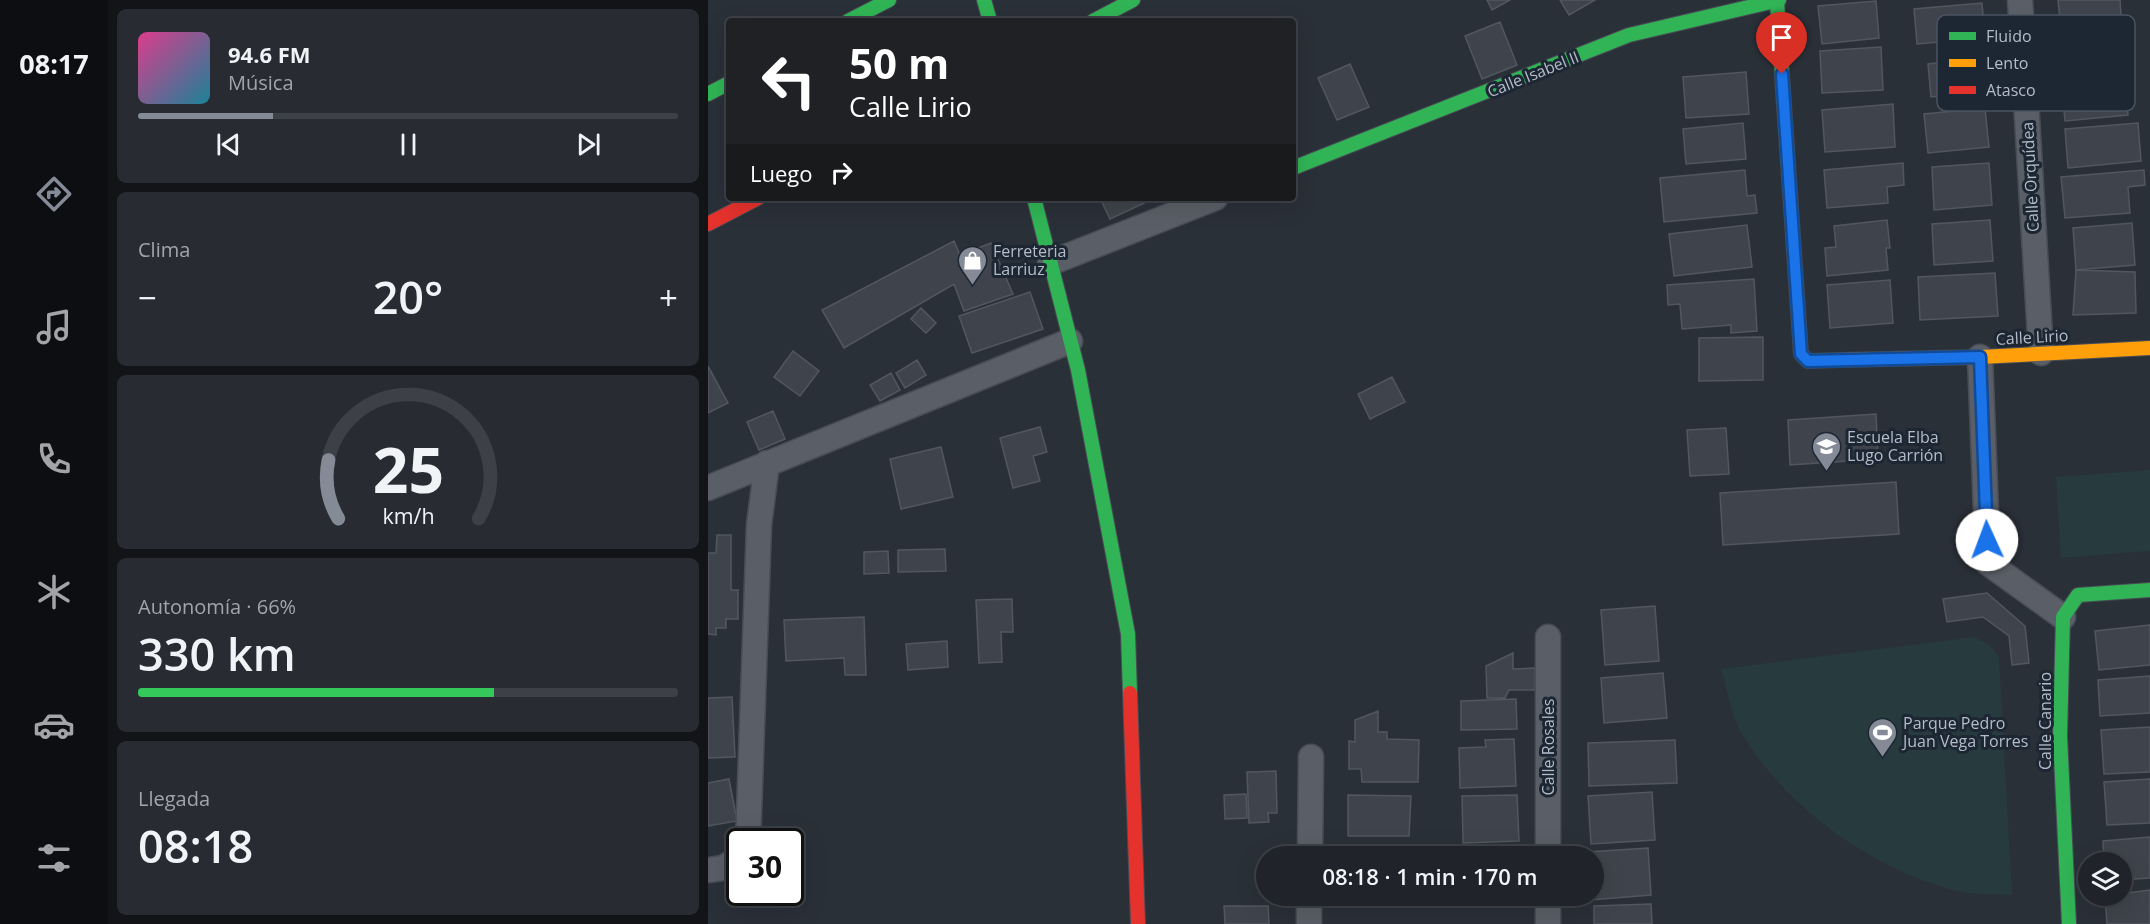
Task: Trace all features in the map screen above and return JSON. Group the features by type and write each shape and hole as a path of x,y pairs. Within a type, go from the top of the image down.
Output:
{"main road":[{"path":"854,18 889,0"},
{"path":"984,0 989,18"},
{"path":"1099,18 1133,0"},
{"name":"Calle Lirio","path":"1778,1 1801,354 1808,361 1980,357 2150,348"},
{"name":"Calle Isabel II","path":"1296,167 1629,35 1778,1"},
{"path":"708,94 726,85"},
{"path":"708,224 752,201"},
{"path":"1035,201 1070,341 1128,634 1138,924"},
{"path":"2063,617 2078,595 2150,590"},
{"name":"Calle Canario","path":"2063,617 2060,736 2069,924"}],"street":[{"name":"Calle Orquídea","path":"2020,0 2021,15"},
{"name":"Calle Orquídea","path":"2027,111 2041,353"},
{"path":"1050,263 1207,201"},
{"path":"708,488 1070,341"},
{"path":"1980,357 1988,563 2063,617"},
{"path":"748,828 759,525 767,463"},
{"name":"Calle Rosales","path":"1548,637 1548,846"},
{"path":"1310,846 1311,757"},
{"path":"708,870 726,866"},
{"path":"1309,906 1309,924"},
{"path":"1548,906 1548,924"}],"green space":[{"path":"2150,470 2150,551 2061,558 2056,477"},
{"name":"Parque Pedro Juan Vega Torres","path":"1974,637 1989,645 1999,657 2012,895 1960,892 1922,880 1860,849 1831,830 1779,784 1758,758 1737,723 1721,669"}],"building":[{"path":"1487,0 1510,0 1492,10"},
{"path":"1560,0 1595,0 1569,15"},
{"path":"2058,0 2120,0 2121,15 2060,15"},
{"path":"1876,1 1879,38 1822,44 1818,6"},
{"path":"1982,3 1983,15 1937,15 1937,42 1917,44 1914,9"},
{"path":"1500,22 1517,65 1482,79 1465,36"},
{"path":"1881,47 1883,90 1822,93 1820,51"},
{"path":"1937,63 1937,96 1931,97 1928,64"},
{"path":"1350,64 1369,107 1337,120 1318,78"},
{"path":"1746,72 1749,114 1686,118 1683,77"},
{"path":"1893,104 1895,147 1825,152 1822,110"},
{"path":"1985,111 1989,147 1928,153 1924,114"},
{"path":"2064,111 2128,111 2128,115 2065,121"},
{"path":"1743,123 1746,159 1686,164 1683,129"},
{"path":"2138,123 2141,161 2068,168 2065,129"},
{"path":"1903,163 1904,185 1887,187 1888,203 1827,208 1824,170"},
{"path":"1989,163 1992,205 1934,210 1932,167"},
{"path":"1745,170 1747,196 1755,195 1757,213 1664,222 1660,178"},
{"path":"2144,170 2145,185 2128,187 2130,213 2065,218 2061,177"},
{"path":"1101,201 1149,201 1110,219"},
{"path":"1887,220 1890,248 1886,248 1888,270 1827,276 1825,248 1836,247 1834,226"},
{"path":"1990,220 1993,261 1934,265 1932,224"},
{"path":"2132,223 2135,265 2076,270 2073,228"},
{"path":"1747,225 1752,267 1674,276 1669,234"},
{"path":"954,241 960,255 991,243 1013,294 964,311 954,284 844,348 822,310"},
{"path":"2076,270 2135,272 2136,313 2073,315"},
{"path":"1995,273 1998,316 1920,320 1918,277"},
{"path":"1754,279 1757,331 1731,333 1731,325 1682,329 1680,304 1668,305 1667,285"},
{"path":"1890,280 1893,323 1830,328 1827,285"},
{"path":"1030,292 1043,329 972,353 959,316"},
{"path":"921,308 936,323 926,333 911,319"},
{"path":"1763,337 1763,380 1699,381 1699,338"},
{"path":"793,351 819,371 800,396 774,377"},
{"path":"917,360 926,375 905,388 896,373"},
{"path":"708,366 728,403 708,413"},
{"path":"891,373 900,390 880,401 870,385"},
{"path":"1392,377 1405,402 1370,419 1358,394"},
{"path":"773,411 785,439 759,450 747,422"},
{"path":"1876,414 1878,459 1790,465 1788,420"},
{"path":"1040,427 1047,452 1033,456 1040,481 1013,488 1000,438"},
{"path":"1726,428 1729,474 1690,476 1687,430"},
{"path":"941,447 953,497 901,509 890,459"},
{"path":"1896,482 1899,534 1723,545 1720,493"},
{"path":"717,535 731,535 731,590 738,590 738,619 726,619 726,628 716,628 716,635 708,634 708,553 716,553"},
{"path":"945,549 946,571 898,572 898,550"},
{"path":"888,551 889,573 864,574 864,552"},
{"path":"1987,593 2025,626 2029,663 2012,665 2009,636 1983,617 1947,622 1943,599"},
{"path":"1012,599 1013,632 1001,632 1002,662 979,663 976,600"},
{"path":"1655,606 1659,661 1605,665 1601,610"},
{"path":"864,617 866,675 845,675 844,658 786,661 784,620"},
{"path":"2150,625 2150,665 2099,670 2095,631"},
{"path":"947,641 948,667 908,670 906,644"},
{"path":"1513,653 1513,669 1535,668 1535,690 1509,690 1505,698 1487,698 1486,666"},
{"path":"1663,673 1667,718 1604,723 1601,678"},
{"path":"2150,676 2150,713 2100,716 2098,680"},
{"path":"732,697 735,757 708,758 708,698"},
{"path":"1516,699 1517,729 1461,730 1461,701"},
{"path":"1378,711 1378,732 1387,732 1387,739 1419,740 1418,782 1362,782 1361,769 1349,769 1349,741 1355,742 1355,720"},
{"path":"2150,727 2150,772 2104,774 2101,730"},
{"path":"1514,739 1516,786 1460,788 1459,748 1486,747 1485,740"},
{"path":"1675,740 1677,783 1589,786 1588,743"},
{"path":"1276,771 1277,813 1268,813 1269,822 1249,823 1247,772"},
{"path":"729,779 737,821 708,826 708,783"},
{"path":"2150,779 2150,823 2107,825 2104,782"},
{"path":"1652,792 1655,840 1591,844 1588,796"},
{"path":"1246,794 1247,818 1225,819 1224,795"},
{"path":"1348,795 1411,796 1409,836 1348,836"},
{"path":"1517,795 1519,841 1463,843 1462,796"},
{"path":"2150,837 2150,878 2132,879 2132,852 2104,852 2103,841"},
{"path":"1648,848 1651,895 1604,899 1604,851"},
{"path":"2150,890 2150,924 2107,924 2106,906 2132,906 2132,892"},
{"path":"1651,904 1652,924 1594,924 1594,906"},
{"path":"1224,906 1268,906 1269,924 1225,924"}],"traffic: fast":[{"path":"854,18 889,0"},
{"path":"984,0 989,18"},
{"path":"1099,18 1133,0"},
{"path":"1296,167 1629,35 1779,0"},
{"path":"1777,2 1801,354 1808,361 1841,360"},
{"path":"708,94 726,85"},
{"path":"1035,201 1078,370 1128,634 1130,693"},
{"path":"2069,924 2060,736 2063,617 2078,595 2150,590"}],"traffic: slow":[{"path":"1841,360 1980,357 2150,348"}],"traffic: jam":[{"path":"708,224 752,201"},
{"path":"1130,693 1138,924"}],"place":[{"name":"Ferreteria Larriuz","path":"972,286"},
{"name":"Escuela Elba Lugo Carrión","path":"1826,472"},
{"name":"Parque Pedro Juan Vega Torres","path":"1882,758"}],"route":[{"path":"1782,74 1801,354 1808,361 1980,357 1987,540"}]}
